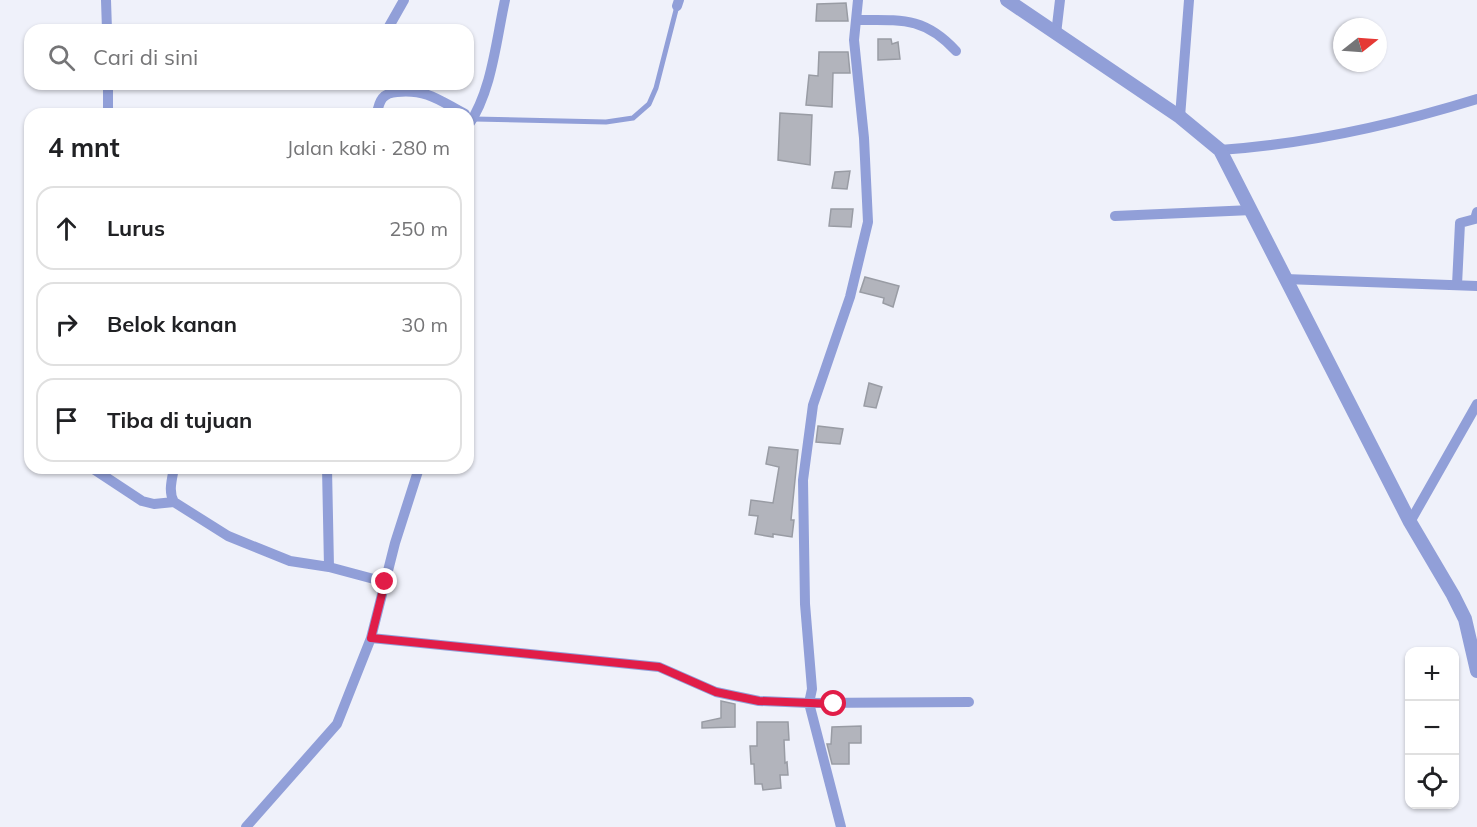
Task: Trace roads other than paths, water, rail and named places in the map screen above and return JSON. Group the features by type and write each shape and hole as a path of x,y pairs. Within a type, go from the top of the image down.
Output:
{"street":[{"path":"106,0 107,24"},
{"path":"390,24 404,0"},
{"path":"474,110 486,85 505,0"},
{"path":"841,827 810,703 812,689 805,604 803,480 813,405 850,297 868,222 864,138 854,40 858,0"},
{"path":"1007,0 1180,117 1220,150 1410,522 1454,595 1464,619 1477,671"},
{"path":"1056,33 1060,0"},
{"path":"1180,117 1189,0"},
{"path":"856,20 896,20 919,23 945,39 956,51"},
{"path":"108,90 108,108"},
{"path":"379,108 387,90"},
{"path":"412,90 422,92 449,108"},
{"path":"1220,150 1262,147 1340,135 1414,118 1477,99"},
{"path":"1115,216 1252,210"},
{"path":"1457,285 1460,223 1474,219 1477,212"},
{"path":"1285,279 1477,286"},
{"path":"1410,522 1477,404"},
{"path":"101,474 142,501 154,504 174,502"},
{"path":"173,474 171,498 174,502 228,536 290,561 329,567 385,582"},
{"path":"327,474 329,567"},
{"path":"246,827 337,724 371,638 417,474"},
{"path":"371,638 659,667 716,692 759,701 969,702"}],"lane":[{"path":"474,120 606,122 633,118 649,104 656,88 678,3"}]}
